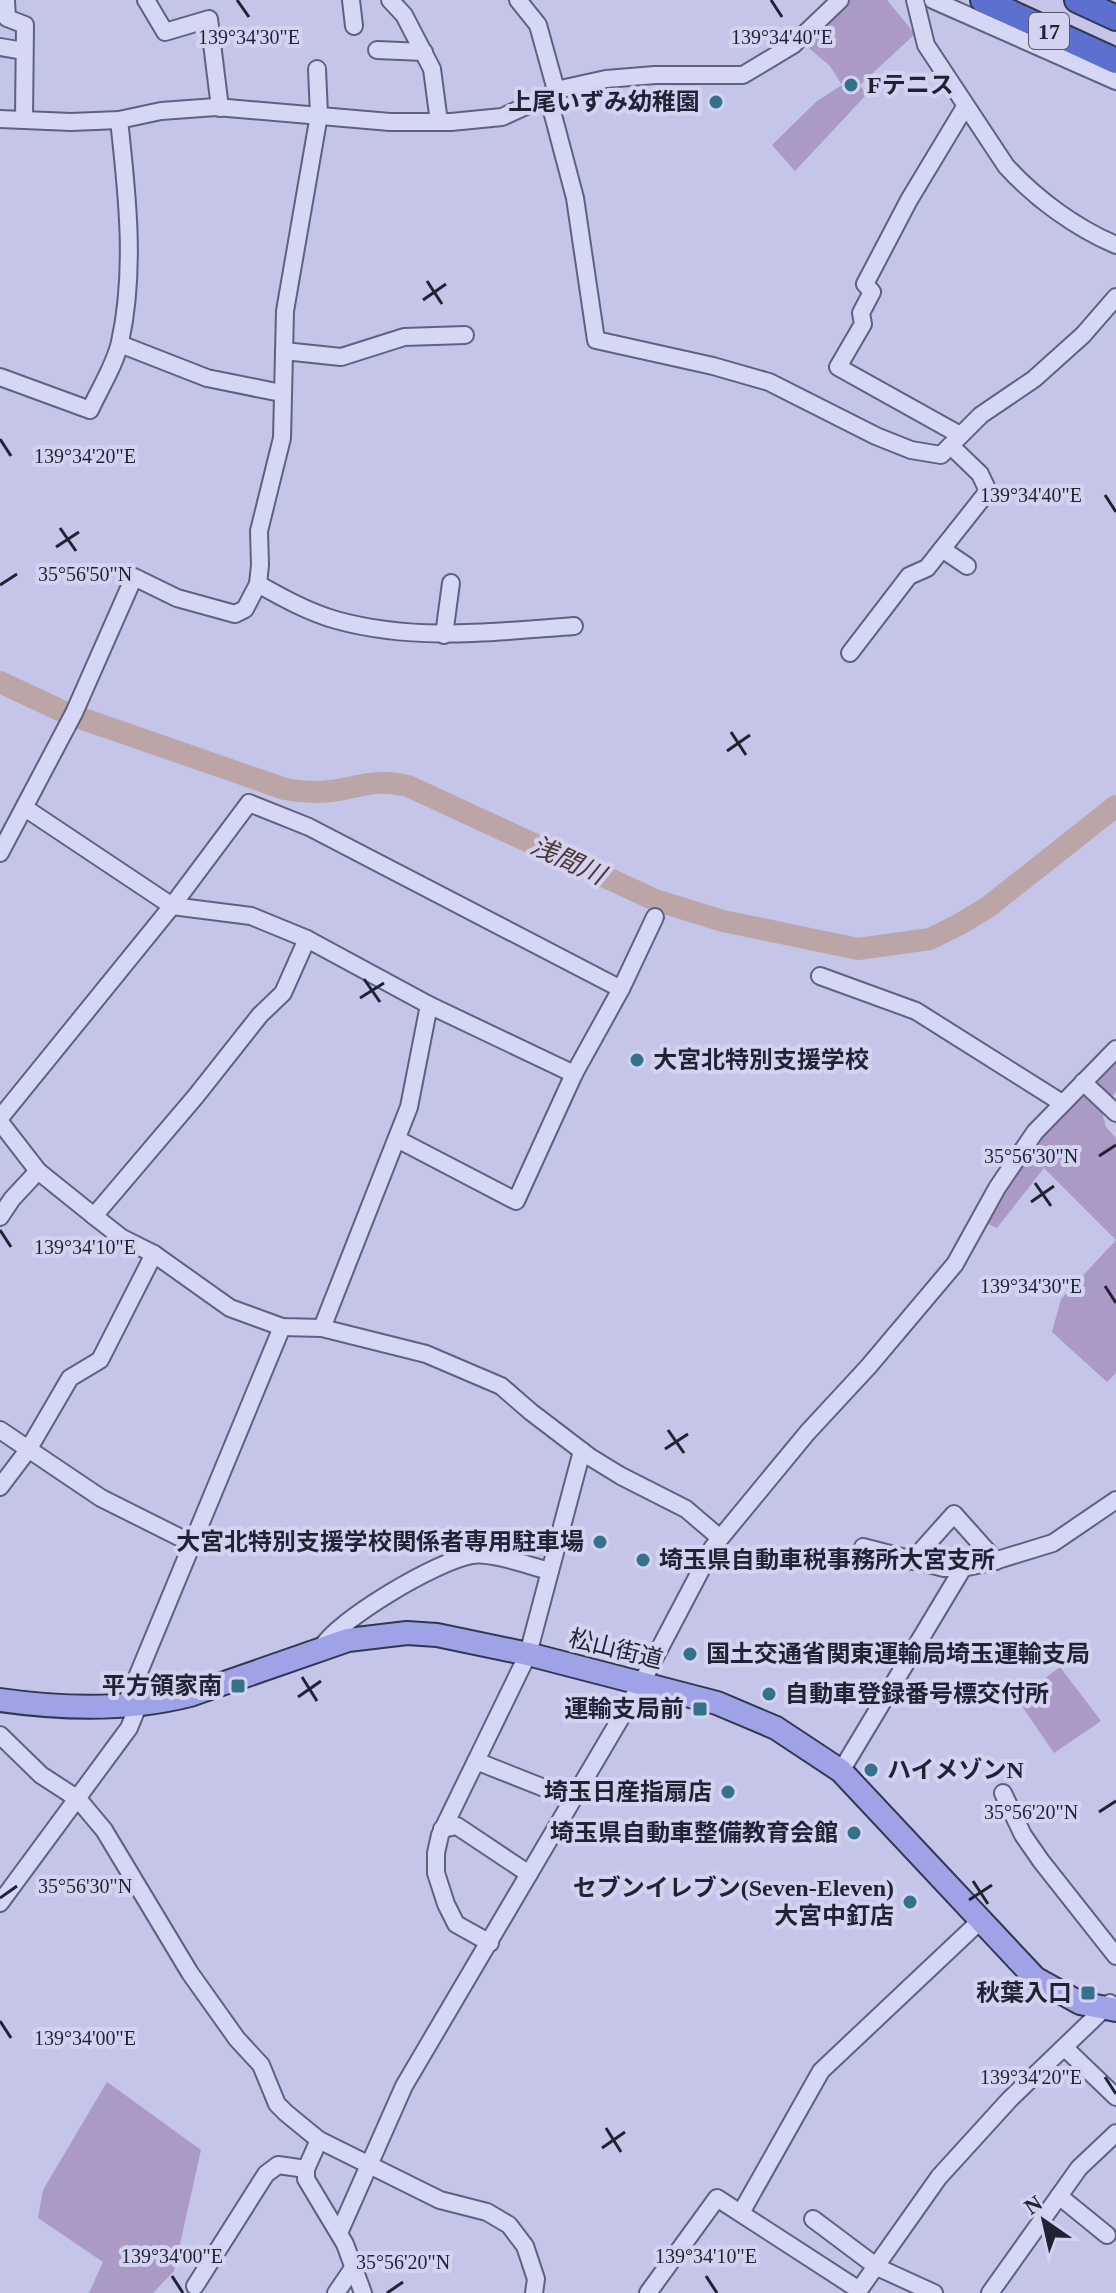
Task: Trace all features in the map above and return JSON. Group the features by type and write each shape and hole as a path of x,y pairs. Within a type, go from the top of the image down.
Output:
{"highway":[{"name":"17","path":"983,0 1116,61"},
{"name":"17","path":"1077,0 1116,18"}],"main road":[{"name":"松山街道","path":"0,1700 61,1706 131,1706 190,1695 348,1640 407,1633 437,1635 642,1682 752,1716 798,1741 841,1771 1035,1978 1080,2003 1111,2006"}],"street":[{"path":"146,0 165,32 209,19 220,108"},
{"path":"351,0 354,26"},
{"path":"390,0 404,15 432,69 439,122"},
{"path":"518,0 538,25 575,198 596,340 769,382 876,436 911,450 941,455 981,415 1034,379 1074,343 1116,297"},
{"path":"0,119 71,122 119,120 161,111 220,108 390,122 502,117 552,93 606,79 655,75 743,75 793,45 840,0"},
{"path":"915,0 926,45 965,107 1019,180 1090,234 1116,245"},
{"path":"933,0 1116,81"},
{"path":"0,1 6,1 7,18 25,25 24,118"},
{"path":"0,47 24,51"},
{"path":"377,50 424,52"},
{"path":"0,853 72,717 134,577 177,598 235,614 245,609 258,584 259,531 282,438 285,311 319,115 317,69"},
{"path":"850,653 909,576 927,568 988,491 956,440 838,367 863,324 861,313 872,292 865,284 909,200 965,107"},
{"path":"0,377 90,410 120,344 127,284 128,215 119,120"},
{"path":"284,351 341,357 404,337 465,335"},
{"path":"120,344 207,378 281,393"},
{"path":"942,549 967,566"},
{"path":"444,635 451,583"},
{"path":"258,584 309,611 335,620 421,635 574,626"},
{"path":"621,989 309,827 249,803 172,906 0,1120 38,1171 122,1238 154,1254 230,1308 282,1327 322,1328 426,1354 501,1386 582,1451 621,1476 686,1509 720,1538"},
{"path":"25,808 172,906 251,916 307,939 429,1005 574,1074"},
{"path":"397,1139 516,1201 574,1074 621,989 655,917"},
{"path":"94,1216 260,1015 283,993 307,939"},
{"path":"820,976 916,1011 1062,1103"},
{"path":"322,1328 409,1107 429,1005"},
{"path":"339,2233 404,2086 642,1682 713,1547 807,1433 946,1275 1018,1154 1062,1103 1116,1049"},
{"path":"1083,1082 1116,1113"},
{"path":"0,1217 38,1171"},
{"path":"0,1487 28,1450 70,1378 100,1360 154,1254"},
{"path":"0,1903 129,1728 131,1706 242,1416 282,1327"},
{"path":"0,1430 101,1498 193,1544"},
{"path":"490,1943 456,1924 436,1873 436,1853 442,1829 528,1654 582,1451"},
{"path":"863,1547 944,1568 963,1568 1053,1543 1116,1500"},
{"path":"912,1561 954,1514 996,1561"},
{"path":"321,1648 336,1629 406,1584 448,1563 473,1555 485,1555 550,1571"},
{"path":"841,1771 907,1656 963,1568"},
{"path":"0,1735 41,1775 78,1799 104,1830 190,1973 237,2039 261,2065 277,2104 319,2140 440,2200 487,2212 509,2225 525,2246 536,2279 534,2293"},
{"path":"476,1761 572,1799"},
{"path":"1003,1793 1023,1835 1041,1861 1116,1956"},
{"path":"442,1829 457,1826 529,1874"},
{"path":"742,2211 821,2071 980,1921"},
{"path":"648,2293 717,2198 742,2211 858,2291 939,2177 1010,2099 1111,2006"},
{"path":"1065,2048 1116,2097"},
{"path":"990,2293 1079,2168 1116,2133"},
{"path":"319,2140 306,2169 306,2179 345,2244 363,2293"},
{"path":"195,2286 266,2174 278,2165 306,2169"},
{"path":"1059,2196 1107,2235"},
{"path":"813,2219 877,2267 934,2293"},
{"path":"336,2293 353,2268"}],"shaded area":[{"name":"Fテニス","path":"851,0 887,0 915,34 860,85 866,95 795,171 772,145 817,101 842,85 830,66 804,44"},
{"path":"1116,1051 1116,1092 1101,1109 1106,1127 1116,1138 1116,1240 1044,1168 997,1228 986,1223 1038,1139"},
{"path":"1116,1240 1116,1373 1107,1382 1052,1332 1061,1299"},
{"path":"1060,1667 1101,1721 1054,1753 1017,1699"},
{"path":"107,2082 201,2150 174,2271 153,2293 89,2293 103,2262 38,2218 43,2190"}],"waterway":[{"name":"浅間川","path":"0,682 66,713 285,789 319,792 376,783 408,786 655,900 723,921 858,949 930,939 960,924 988,907 1116,806"}],"place":[{"name":"Fテニス","path":"851,85"},
{"name":"上尾いずみ幼稚園","path":"716,102"},
{"name":"大宮北特別支援学校","path":"637,1060"},
{"name":"大宮北特別支援学校関係者専用駐車場","path":"600,1542"},
{"name":"埼玉県自動車税事務所大宮支所","path":"643,1560"},
{"name":"国土交通省関東運輸局埼玉運輸支局","path":"690,1654"},
{"name":"平方領家南","path":"238,1686"},
{"name":"自動車登録番号標交付所","path":"769,1694"},
{"name":"運輸支局前","path":"700,1709"},
{"name":"ハイメゾンN","path":"871,1770"},
{"name":"埼玉日産指扇店","path":"728,1792"},
{"name":"埼玉県自動車整備教育会館","path":"854,1833"},
{"name":"セブンイレブン(Seven-Eleven) 大宮中釘店","path":"910,1902"},
{"name":"秋葉入口","path":"1088,1993"}]}
